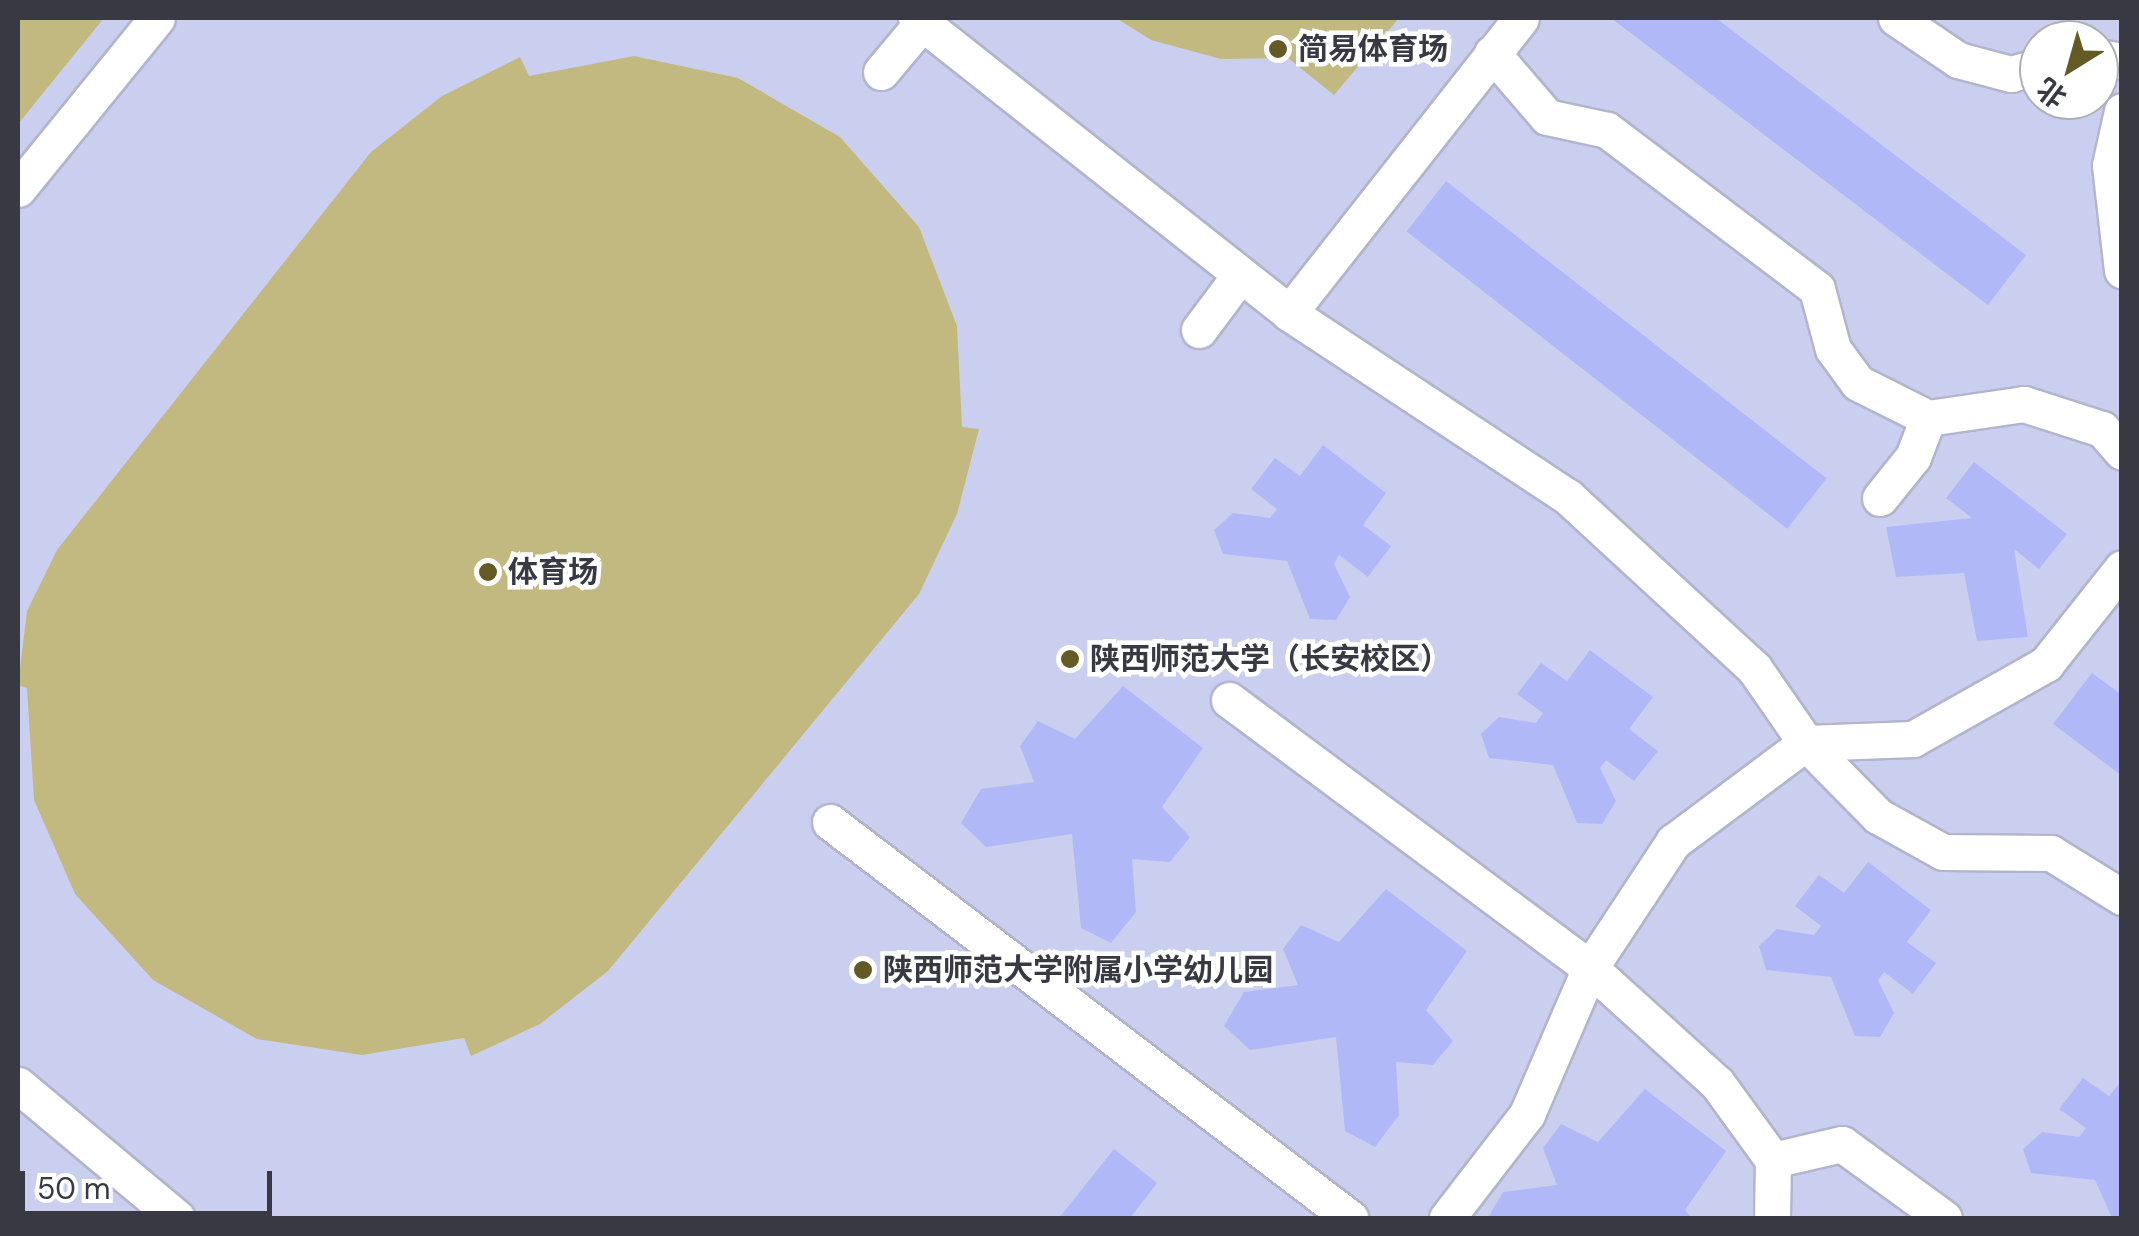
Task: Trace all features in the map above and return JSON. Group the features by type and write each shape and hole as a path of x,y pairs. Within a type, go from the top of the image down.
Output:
{"street":[{"path":"18,189 157,18"},
{"path":"1290,313 1521,18"},
{"path":"1896,18 1958,60 2011,74 2019,72"},
{"path":"881,72 919,20 1290,313 1568,497 1754,668 1806,743 1878,816 1943,852 2052,852 2122,897"},
{"path":"1492,54 1548,117 1607,130 1651,171 1753,234 1817,289 1834,349 1858,383 1928,418 2024,404 2102,429 2122,452"},
{"path":"2122,111 2110,165 2122,270"},
{"path":"1198,330 1240,276"},
{"path":"1880,498 1913,457 1928,418"},
{"path":"1447,1218 1527,1114 1590,968 1673,842 1806,743 1913,739 2046,664 2119,580"},
{"path":"1229,700 1590,968 1717,1083 1773,1160 1772,1218"},
{"path":"830,822 1350,1218"},
{"path":"18,1085 177,1218"},
{"path":"1773,1160 1842,1144 1944,1218"}],"shaded area":[{"name":"陕西师范大学（长安校区）","path":"18,18 2121,18 2121,1218 18,1218"},
{"path":"18,18 104,18 18,124"},
{"name":"简易体育场","path":"1116,18 1399,18 1334,95 1288,58 1221,59 1151,40"},
{"name":"体育场","path":"634,56 738,78 840,137 919,227 957,326 962,427 979,429 957,514 919,594 608,971 540,1024 471,1056 464,1038 362,1055 257,1039 153,980 75,894 34,800 27,688 18,685 27,611 57,550 371,152 442,96 520,57 529,76"}],"building":[{"path":"1611,18 1716,18 2026,255 1988,305"},
{"path":"1446,181 1827,478 1787,529 1407,231"},
{"path":"1323,445 1386,493 1363,525 1391,546 1368,577 1339,555 1334,564 1350,597 1336,620 1310,619 1287,561 1223,554 1214,530 1233,513 1270,518 1277,509 1251,489 1275,458 1300,476"},
{"path":"1974,462 2067,534 2039,569 2014,549 2028,637 1977,641 1964,573 1896,577 1886,527 1972,518 1946,498"},
{"path":"1590,650 1653,697 1629,729 1658,751 1634,781 1606,760 1600,768 1616,801 1602,824 1577,823 1553,765 1489,758 1481,734 1499,717 1536,723 1543,713 1517,694 1541,663 1567,681"},
{"path":"2092,673 2122,695 2122,776 2053,724"},
{"path":"1123,686 1203,748 1162,807 1190,837 1170,862 1132,859 1136,912 1111,943 1081,928 1072,834 986,847 961,823 981,789 1034,782 1020,746 1038,721 1075,739"},
{"path":"1868,862 1931,910 1907,942 1936,963 1913,994 1884,972 1878,980 1894,1013 1880,1037 1855,1036 1831,977 1766,970 1759,946 1777,929 1814,935 1821,926 1795,906 1819,875 1844,893"},
{"path":"1386,889 1467,951 1426,1010 1453,1041 1433,1065 1396,1062 1399,1115 1375,1147 1345,1131 1336,1037 1250,1050 1224,1026 1244,992 1298,985 1283,949 1301,925 1339,942"},
{"path":"2083,1078 2109,1096 2122,1080 2122,1218 2112,1218 2095,1180 2031,1173 2023,1149 2042,1132 2079,1137 2086,1128 2059,1109"},
{"path":"1645,1089 1726,1151 1685,1210 1692,1218 1488,1218 1503,1192 1557,1185 1543,1148 1561,1124 1598,1142"},
{"path":"1114,1149 1157,1183 1130,1218 1059,1218"}],"place":[{"name":"简易体育场","path":"1278,49"},
{"name":"体育场","path":"488,572"},
{"name":"陕西师范大学（长安校区）","path":"1070,659"},
{"name":"陕西师范大学附属小学幼儿园","path":"863,970"}]}
